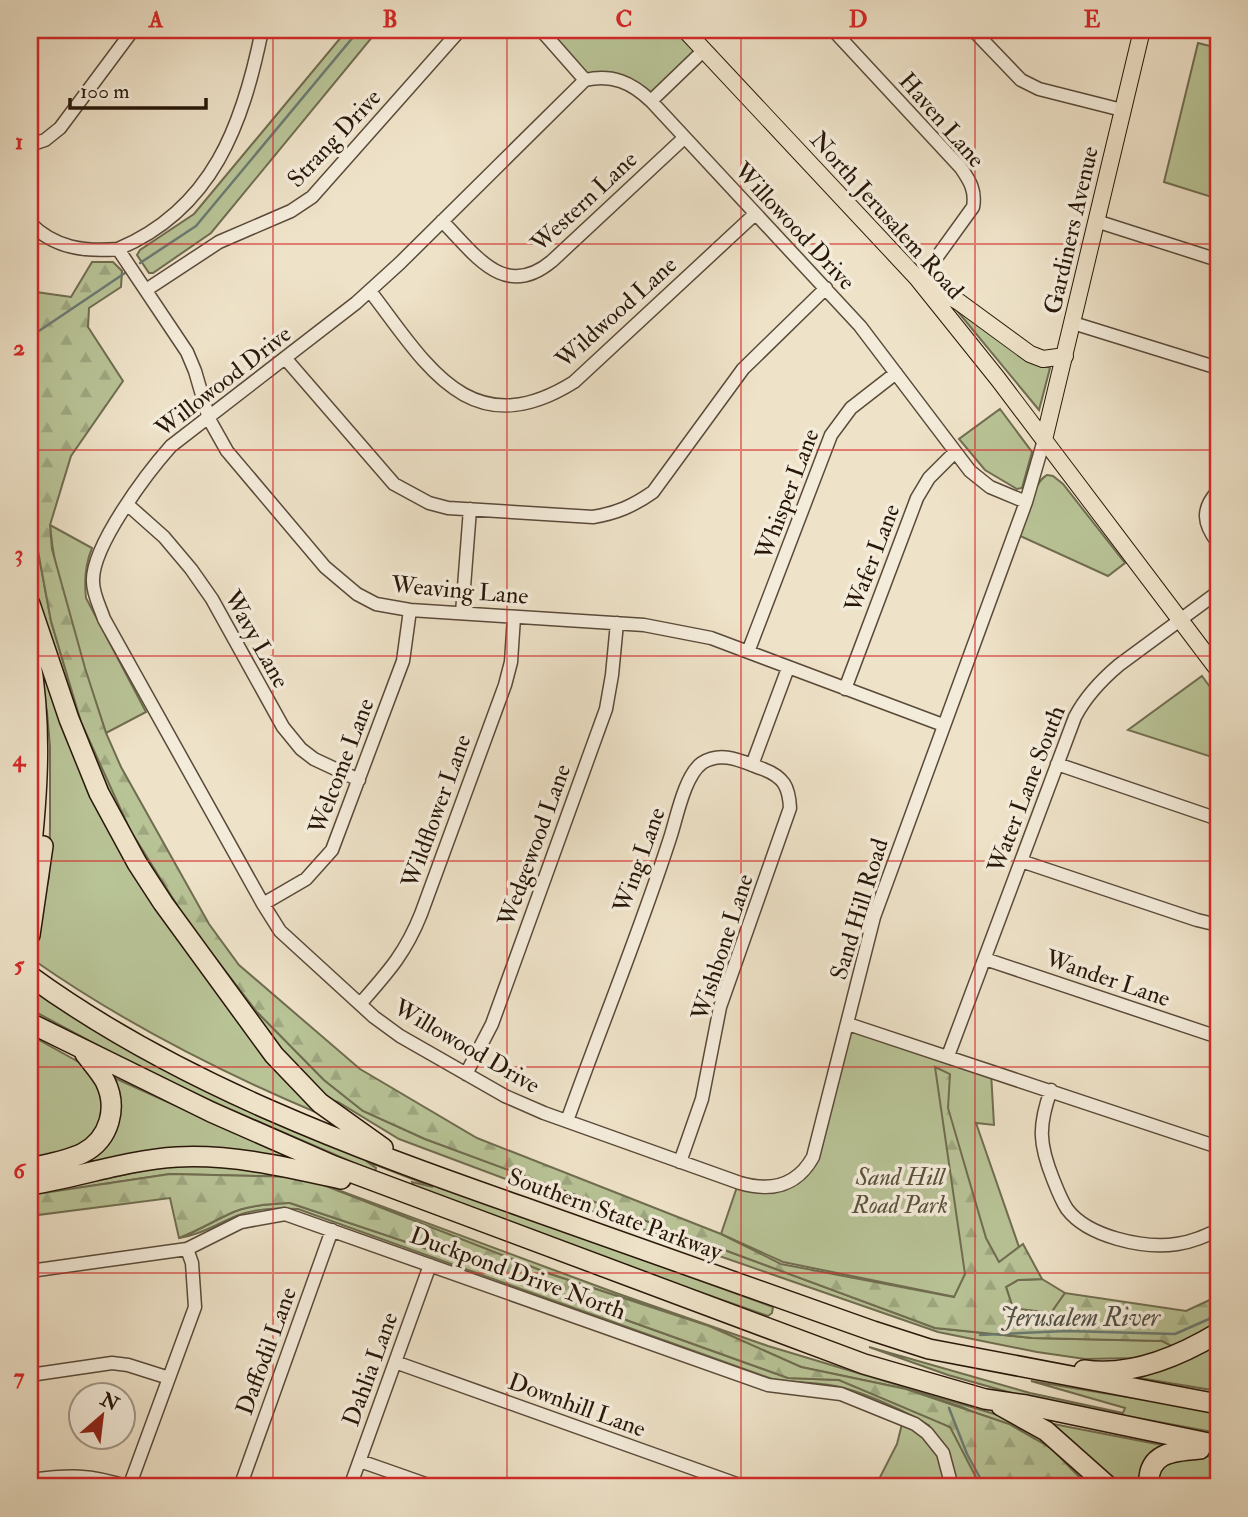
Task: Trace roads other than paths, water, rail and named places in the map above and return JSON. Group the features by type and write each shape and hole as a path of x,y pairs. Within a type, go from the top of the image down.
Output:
{"highway":[{"path":"30,604 69,719 99,793 137,863 163,903 246,1019 296,1079 342,1120 412,1168"},
{"path":"30,656 43,853 30,934"},
{"path":"30,862 39,773"},
{"name":"Southern State Parkway","path":"30,976 77,1010 167,1061 289,1117 412,1168 929,1349 1218,1404"},
{"path":"30,1023 212,1112 393,1190 864,1364 991,1400 1218,1445"},
{"path":"30,1168 83,1153 98,1143 107,1129 111,1097 105,1080 83,1050"},
{"path":"35,1185 147,1160 203,1157 259,1162 393,1190"},
{"path":"929,1349 975,1351 1043,1365 1098,1372 1143,1366 1168,1359 1190,1350 1218,1333"},
{"path":"991,1400 1046,1431 1109,1487"},
{"path":"1149,1487 1150,1469 1155,1461 1165,1455 1176,1451 1218,1450"}],"main road":[{"name":"North Jerusalem Road","path":"685,30 917,278 1218,670"},
{"name":"Gardiners Avenue","path":"1044,440 1142,30"},
{"path":"917,278 959,302 1030,354 1054,359 1065,356"}],"street":[{"path":"30,145 46,140 60,128 132,30"},
{"path":"30,223 44,236 59,244 77,249 118,249 134,243 186,206 201,190 229,142 247,97 262,30"},
{"name":"Strang Drive","path":"146,290 219,242 290,211 312,197 460,30"},
{"path":"541,30 585,80"},
{"name":"Haven Lane","path":"833,30 961,168 971,183 975,197 973,207 929,268 917,278"},
{"path":"973,30 1021,80 1039,89 1122,110"},
{"path":"651,101 704,50"},
{"name":"Willowood Drive","path":"848,1024 813,1157 795,1179 784,1185 767,1188 755,1188 680,1162 505,1096 400,1036 360,1004 280,931 104,619 93,582 95,563 104,541 171,446 370,291 585,80 599,77 618,79 631,84 651,101 860,326 970,471 990,486 1026,502"},
{"name":"Western Lane","path":"442,221 493,270 509,277 529,276 552,261 684,138"},
{"name":"Wildwood Lane","path":"370,291 426,364 451,388 468,398 491,404 531,403 551,396 574,382 754,214"},
{"path":"1096,221 1218,260"},
{"name":"Weaving Lane","path":"118,249 187,352 209,419 227,451 339,581 357,594 376,604 410,610 671,629 711,638 943,725"},
{"path":"285,358 394,484 429,503 448,508 593,517 612,514 633,506 653,492 663,482 743,369 826,288"},
{"path":"1073,323 1218,368"},
{"name":"Whisper Lane","path":"748,652 831,435 851,408 896,373"},
{"name":"Sand Hill Road","path":"848,1024 874,917 1026,502 1044,440"},
{"name":"Wafer Lane","path":"845,689 917,498 929,478 955,452"},
{"path":"1218,491 1206,507 1208,527 1218,543"},
{"name":"Wavy Lane","path":"128,505 164,537 191,569 212,599 271,707 292,738 314,759 359,780"},
{"path":"462,613 470,509"},
{"name":"Water Lane South","path":"948,1056 1075,717 1091,690 1119,665 1217,596"},
{"name":"Welcome Lane","path":"263,904 306,879 327,858 338,836 403,661 410,610"},
{"name":"Wildflower Lane","path":"360,1004 395,964 409,943 421,914 505,685 511,662 514,617"},
{"name":"Wedgewood Lane","path":"466,1074 492,1024 606,709 617,623"},
{"path":"752,765 788,668"},
{"name":"Wing Lane","path":"566,1121 695,770 715,757 731,757 752,765"},
{"path":"1057,764 1218,819"},
{"name":"Wishbone Lane","path":"680,1162 706,1086 720,1007 790,808 789,791 784,780 752,765"},
{"path":"1021,861 1218,925"},
{"name":"Wander Lane","path":"985,958 1218,1037"},
{"path":"848,1024 1218,1147"},
{"path":"1051,1090 1040,1133 1042,1145 1061,1198 1075,1217 1097,1233 1155,1244 1174,1245 1196,1240 1218,1230"},
{"name":"Duckpond Drive North","path":"30,1271 187,1249 241,1222 285,1214 768,1385 841,1394 915,1424 927,1433 943,1453 952,1487"},
{"name":"Daffodil Lane","path":"240,1487 332,1230"},
{"path":"30,1480 65,1475 101,1478 128,1487 195,1307 192,1263 187,1249"},
{"name":"Dahlia Lane","path":"350,1487 430,1265"},
{"path":"30,1375 112,1363 128,1365 169,1378"},
{"name":"Downhill Lane","path":"395,1363 745,1487"},
{"path":"360,1461 434,1487"}],"waterway":[{"path":"140,263 196,226 359,30"},
{"path":"30,337 125,273"},
{"name":"Jerusalem River","path":"980,1335 1067,1331 1175,1334 1218,1315"},
{"name":"Jerusalem River","path":"949,1408 967,1454 985,1487"}],"park label":[{"name":"Sand Hill Road Park","path":"900,1191"}]}
